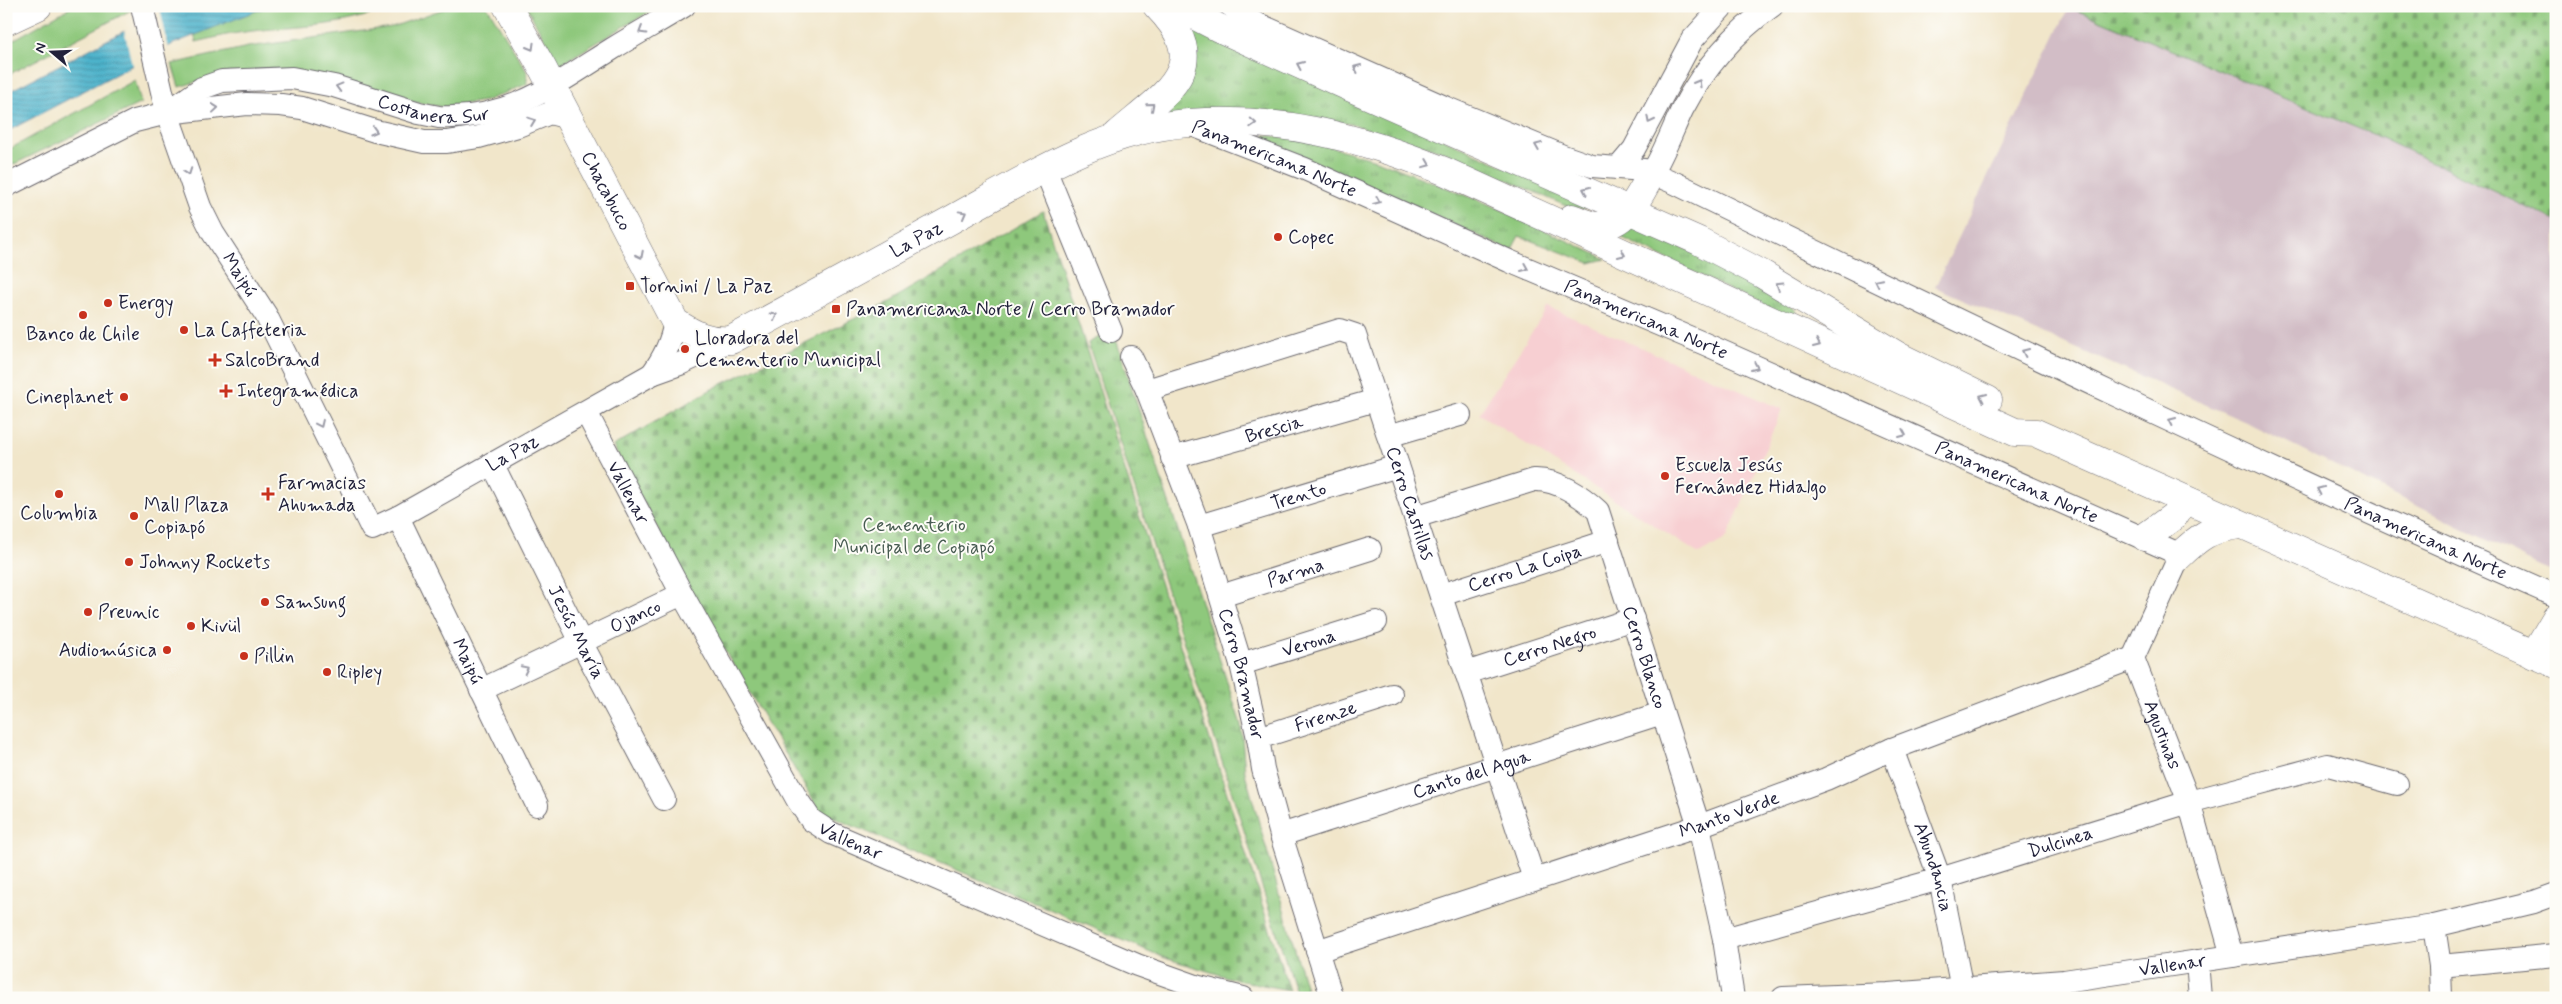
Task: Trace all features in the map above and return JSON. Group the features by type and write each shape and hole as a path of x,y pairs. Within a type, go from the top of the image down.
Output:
{"highway":[{"path":"6,21 38,6"},
{"name":"Chacabuco","path":"508,6 569,118 675,322"},
{"path":"1114,137 1175,84 1183,68 1184,51 1179,34 1157,6"},
{"name":"Panamericana Norte","path":"1176,6 1219,28 1345,85 1630,210 1731,257 1898,356 2022,416 2036,433"},
{"path":"1345,85 1449,109"},
{"name":"La Paz","path":"732,340 1045,169 1114,137 1186,123"},
{"name":"Panamericana Norte","path":"1186,123 1264,123 1324,131 1402,154 2015,432 2036,433 2545,660"},
{"path":"1509,201 1525,199 1597,226 1608,225 1630,210 1652,173"},
{"path":"675,322 692,334 704,338 718,341 732,340"},
{"path":"2145,537 2174,516 2184,500"},
{"path":"2178,557 2201,535 2218,527 2239,525"},
{"path":"2545,660 2556,618"}],"street":[{"name":"Costanera Sur","path":"169,120 202,88 222,82 245,79 292,78 311,80 360,93 419,113 461,118 485,114 553,88 684,6"},
{"name":"Panamericana Norte","path":"1231,6 1251,21 1449,109 1576,161 1592,166 1652,173 1911,298 2401,528 2556,596"},
{"path":"1618,168 1634,149 1692,40 1723,6"},
{"path":"1652,173 1704,72 1747,25 1772,6"},
{"name":"Maipú","path":"142,7 169,120 200,207 213,233 266,315 372,528"},
{"path":"1662,97 1673,99 1683,110"},
{"name":"Costanera Sur","path":"6,186 135,121 169,120 247,104 302,108 375,131 424,142 447,142 478,137 550,114 569,118"},
{"name":"Panamericana Norte","path":"1186,123 1305,169 1509,261 2145,537"},
{"path":"1045,169 1111,331"},
{"name":"La Paz","path":"652,374 668,349 675,322"},
{"name":"Cerro Castillas","path":"1147,390 1340,330 1355,335 1534,880"},
{"name":"La Paz","path":"372,528 398,517 652,374 680,364 732,340"},
{"name":"Cerro Bramador","path":"1130,357 1147,390 1199,526 1241,664 1263,769 1281,835 1332,998"},
{"name":"Brescia","path":"1172,458 1376,400"},
{"name":"Vallenar","path":"586,412 682,594 798,801 811,820 822,828 1137,966 1199,987 1242,998"},
{"path":"1388,436 1460,415"},
{"name":"Jesús María","path":"492,463 581,642 664,799"},
{"name":"Trento","path":"1199,526 1398,466"},
{"name":"Cerro Blanco","path":"1415,517 1534,480 1544,480 1584,498 1598,511 1699,826 1724,939 1733,998"},
{"name":"Maipú","path":"398,517 537,805"},
{"path":"2133,658 2178,557 2172,551 2145,537"},
{"name":"Cerro La Coipa","path":"1441,595 1608,541"},
{"name":"Parma","path":"1221,596 1370,549"},
{"name":"Ojanco","path":"481,690 682,594"},
{"name":"Cerro Negro","path":"1466,673 1632,619"},
{"name":"Verona","path":"1241,664 1376,622"},
{"name":"Manto Verde","path":"1317,950 1699,826 1826,779 1892,749 2133,658"},
{"name":"Agustinas","path":"2133,658 2188,802 2232,956"},
{"name":"Firenze","path":"1258,738 1392,695"},
{"name":"Canto del Agua","path":"1281,835 1662,713"},
{"name":"Abundancia","path":"1892,749 1940,879 1962,989"},
{"name":"Dulcinea","path":"1724,939 1940,879 2188,802 2328,765 2397,784"},
{"name":"Vallenar","path":"1783,998 1888,996 1962,989 2063,990 2197,961 2434,926 2534,902 2556,894"},
{"path":"2434,926 2440,966 2441,998"},
{"path":"2440,966 2556,955"},
{"path":"2197,961 2200,998"}],"shaded area":[{"path":"2069,7 2381,138 2556,221 2556,574 2248,423 1935,287"},
{"name":"Escuela Jesús Fernández Hidalgo","path":"1548,307 1782,409 1727,538 1699,554 1479,414"}],"green space":[{"path":"73,6 139,6 6,76 6,44"},
{"path":"187,6 390,6 372,14 334,23 238,33 196,42"},
{"path":"452,6 487,6 527,72 527,84 485,101 443,107 229,72 179,87 172,64 248,47 392,27"},
{"path":"526,6 659,6 559,65"},
{"path":"2066,6 2556,6 2556,221 2381,138"},
{"path":"1181,21 1590,205 1582,209 1566,206 1442,151 1351,124 1286,113 1153,120 1173,106 1188,86"},
{"path":"135,80 141,103 6,168 6,151"},
{"path":"1265,135 1311,141 1379,161 1498,208 1606,259 1590,263 1519,236 1511,251 1402,200 1264,143"},
{"name":"Cementerio Municipal de Copiapó","path":"1043,211 1289,990 1237,980 1165,958 820,812 708,622 613,446 712,389 888,302"},
{"path":"1635,223 1774,294 1797,311 1790,319 1621,237"},
{"path":"1113,330 1241,725 1245,773 1307,992 1296,993 1088,343"}],"water":[{"path":"172,6 268,6 173,44 6,132 6,93"}],"pier":[{"path":"160,9 169,49 133,69 124,29"}],"place":[{"name":"Copec","path":"1278,237"},
{"name":"Tornini / La Paz","path":"630,286"},
{"name":"Energy","path":"108,303"},
{"name":"Panamericana Norte / Cerro Bramador","path":"836,309"},
{"name":"Banco de Chile","path":"83,315"},
{"name":"La Caffeteria","path":"184,330"},
{"name":"Lloradora del Cementerio Municipal","path":"685,349"},
{"name":"SalcoBrand","path":"215,360"},
{"name":"Integramédica","path":"226,391"},
{"name":"Cineplanet","path":"124,397"},
{"name":"Escuela Jesús Fernández Hidalgo","path":"1665,476"},
{"name":"Columbia","path":"59,494"},
{"name":"Farmacias Ahumada","path":"268,494"},
{"name":"Mall Plaza Copiapó","path":"134,516"},
{"name":"Johnny Rockets","path":"129,562"},
{"name":"Samsung","path":"265,602"},
{"name":"Preunic","path":"88,612"},
{"name":"Kivül","path":"191,626"},
{"name":"Audiomúsica","path":"167,650"},
{"name":"Pillin","path":"244,656"},
{"name":"Ripley","path":"327,672"}]}
